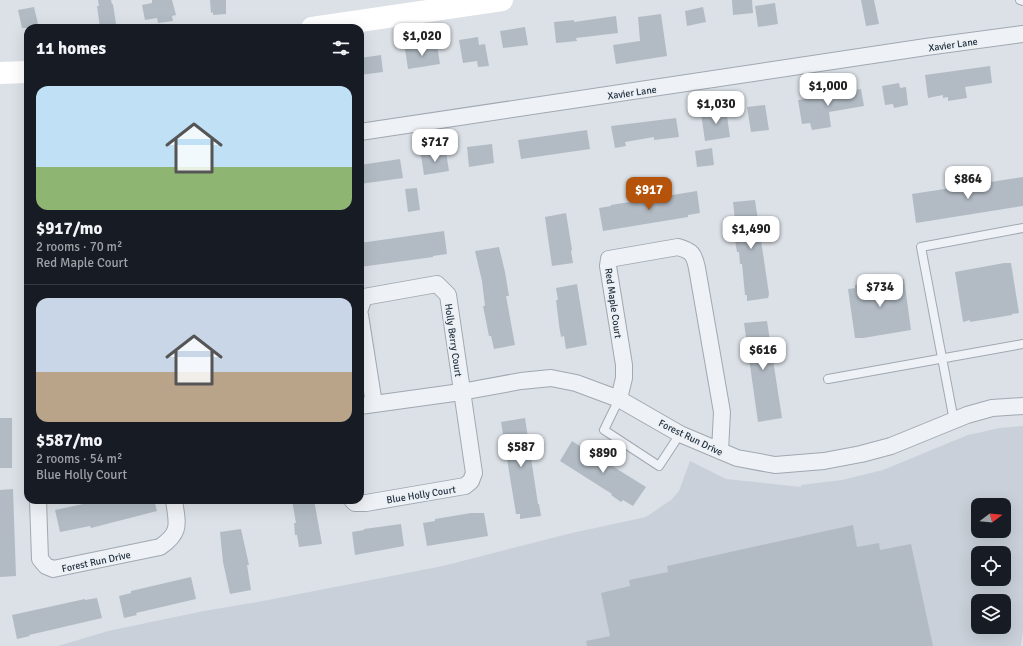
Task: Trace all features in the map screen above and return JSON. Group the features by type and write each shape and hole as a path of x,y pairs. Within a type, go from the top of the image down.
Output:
{"street":[{"path":"339,24 502,0"},
{"name":"Xavier Lane","path":"364,131 918,48 1023,34"},
{"path":"0,73 24,72"},
{"name":"Red Maple Court","path":"619,399 624,378 624,365 608,266 609,258 678,247 689,250 694,256 697,268 722,412 720,451"},
{"name":"Holly Berry Court","path":"364,297 438,284 448,295 461,392"},
{"path":"364,366 367,405"},
{"name":"Forest Run Drive","path":"367,405 461,392 521,381 551,378 576,384 619,399 680,434 737,458 775,465 824,462 861,454 891,446 967,415 992,408 1023,406"},
{"name":"Blue Holly Court","path":"364,502 465,486 471,481 474,472 461,392"},
{"name":"Forest Run Drive","path":"38,504 40,560 46,566 53,569 160,547 171,540 175,533 177,522 175,504"}],"lane":[{"path":"954,421 921,247 1023,228"},
{"path":"828,379 1023,344"},
{"name":"Red Maple Court","path":"619,399 604,430 659,466 680,434"}],"shaded area":[{"path":"1023,426 1023,631 1021,646 58,646 108,631 204,611 443,566 572,533 646,517 671,500 679,491 690,461 726,479 801,487 801,485 842,480 883,470 968,435 1000,428"}],"building":[{"path":"98,0 111,0 116,24 99,24 97,6 99,6"},
{"path":"152,0 172,0 176,15 172,16 173,21 158,23 157,18 145,20 142,5 152,3"},
{"path":"210,0 226,0 226,14 213,15 213,12 211,13"},
{"path":"732,0 752,0 753,13 733,15"},
{"path":"861,0 874,0 879,24 866,26"},
{"path":"775,3 778,24 758,27 755,6"},
{"path":"34,7 38,24 24,24 24,28 22,28 18,10"},
{"path":"703,7 706,22 687,26 685,11"},
{"path":"661,14 667,56 616,64 613,45 640,41 638,17"},
{"path":"616,16 618,33 576,38 577,41 556,43 554,22 574,20 574,22"},
{"path":"525,27 528,45 503,48 500,31"},
{"path":"478,37 479,45 485,44 489,66 478,67 477,61 463,63 459,40"},
{"path":"437,45 440,64 408,69 405,49"},
{"path":"381,55 383,72 364,74 364,57"},
{"path":"990,66 992,83 965,87 967,98 948,101 948,97 943,98 943,95 928,98 925,75"},
{"path":"899,83 900,88 906,87 908,105 894,108 893,104 885,105 882,86"},
{"path":"861,89 864,106 829,112 831,127 812,130 810,123 802,124 798,100"},
{"path":"765,105 769,130 751,132 747,107"},
{"path":"726,109 730,137 705,141 701,113"},
{"path":"676,118 679,137 654,140 654,137 625,142 626,146 615,148 611,126"},
{"path":"587,130 590,149 521,159 518,140"},
{"path":"492,144 494,163 469,167 467,147"},
{"path":"712,148 714,165 697,167 695,151"},
{"path":"446,152 449,171 424,175 421,155"},
{"path":"400,159 403,178 364,183 364,164"},
{"path":"1023,177 1023,206 916,223 912,194"},
{"path":"417,188 420,210 408,212 405,189"},
{"path":"697,191 700,213 688,215 688,217 603,231 599,208"},
{"path":"755,200 769,294 768,298 747,301 742,264 740,264 739,252 737,252 735,240 736,229 733,202"},
{"path":"566,213 573,263 552,266 545,217"},
{"path":"444,231 447,254 364,266 364,242"},
{"path":"499,247 509,296 506,296 515,345 494,349 491,336 489,336 483,306 485,306 482,281 475,251"},
{"path":"1011,263 1019,313 963,322 955,272"},
{"path":"904,279 911,330 855,338 848,289 855,288 855,285"},
{"path":"577,284 587,345 566,349 564,336 561,337 559,325 556,288"},
{"path":"767,321 782,418 758,422 744,323"},
{"path":"0,418 12,418 12,468 0,468"},
{"path":"525,418 541,516 520,519 520,514 516,514 501,422"},
{"path":"572,441 646,487 633,506 623,500 621,502 611,495 612,494 560,461"},
{"path":"13,489 16,576 0,577 0,490"},
{"path":"83,504 155,504 157,511 91,528 90,526 60,532 55,510"},
{"path":"293,504 315,504 322,544 299,547 297,535 295,535 294,523 296,523"},
{"path":"471,513 484,513 488,536 427,546 423,523 435,521 435,519"},
{"path":"401,524 404,546 355,555 352,532"},
{"path":"853,525 857,547 879,543 880,550 911,544 933,646 587,646 586,641 610,636 601,593 630,586 629,580 668,572 667,566"},
{"path":"241,529 249,565 247,565 251,590 230,594 223,562 220,532"},
{"path":"191,577 196,599 136,613 137,615 124,618 119,596 131,593 131,591"},
{"path":"97,598 102,618 17,639 12,615 85,599"}]}
